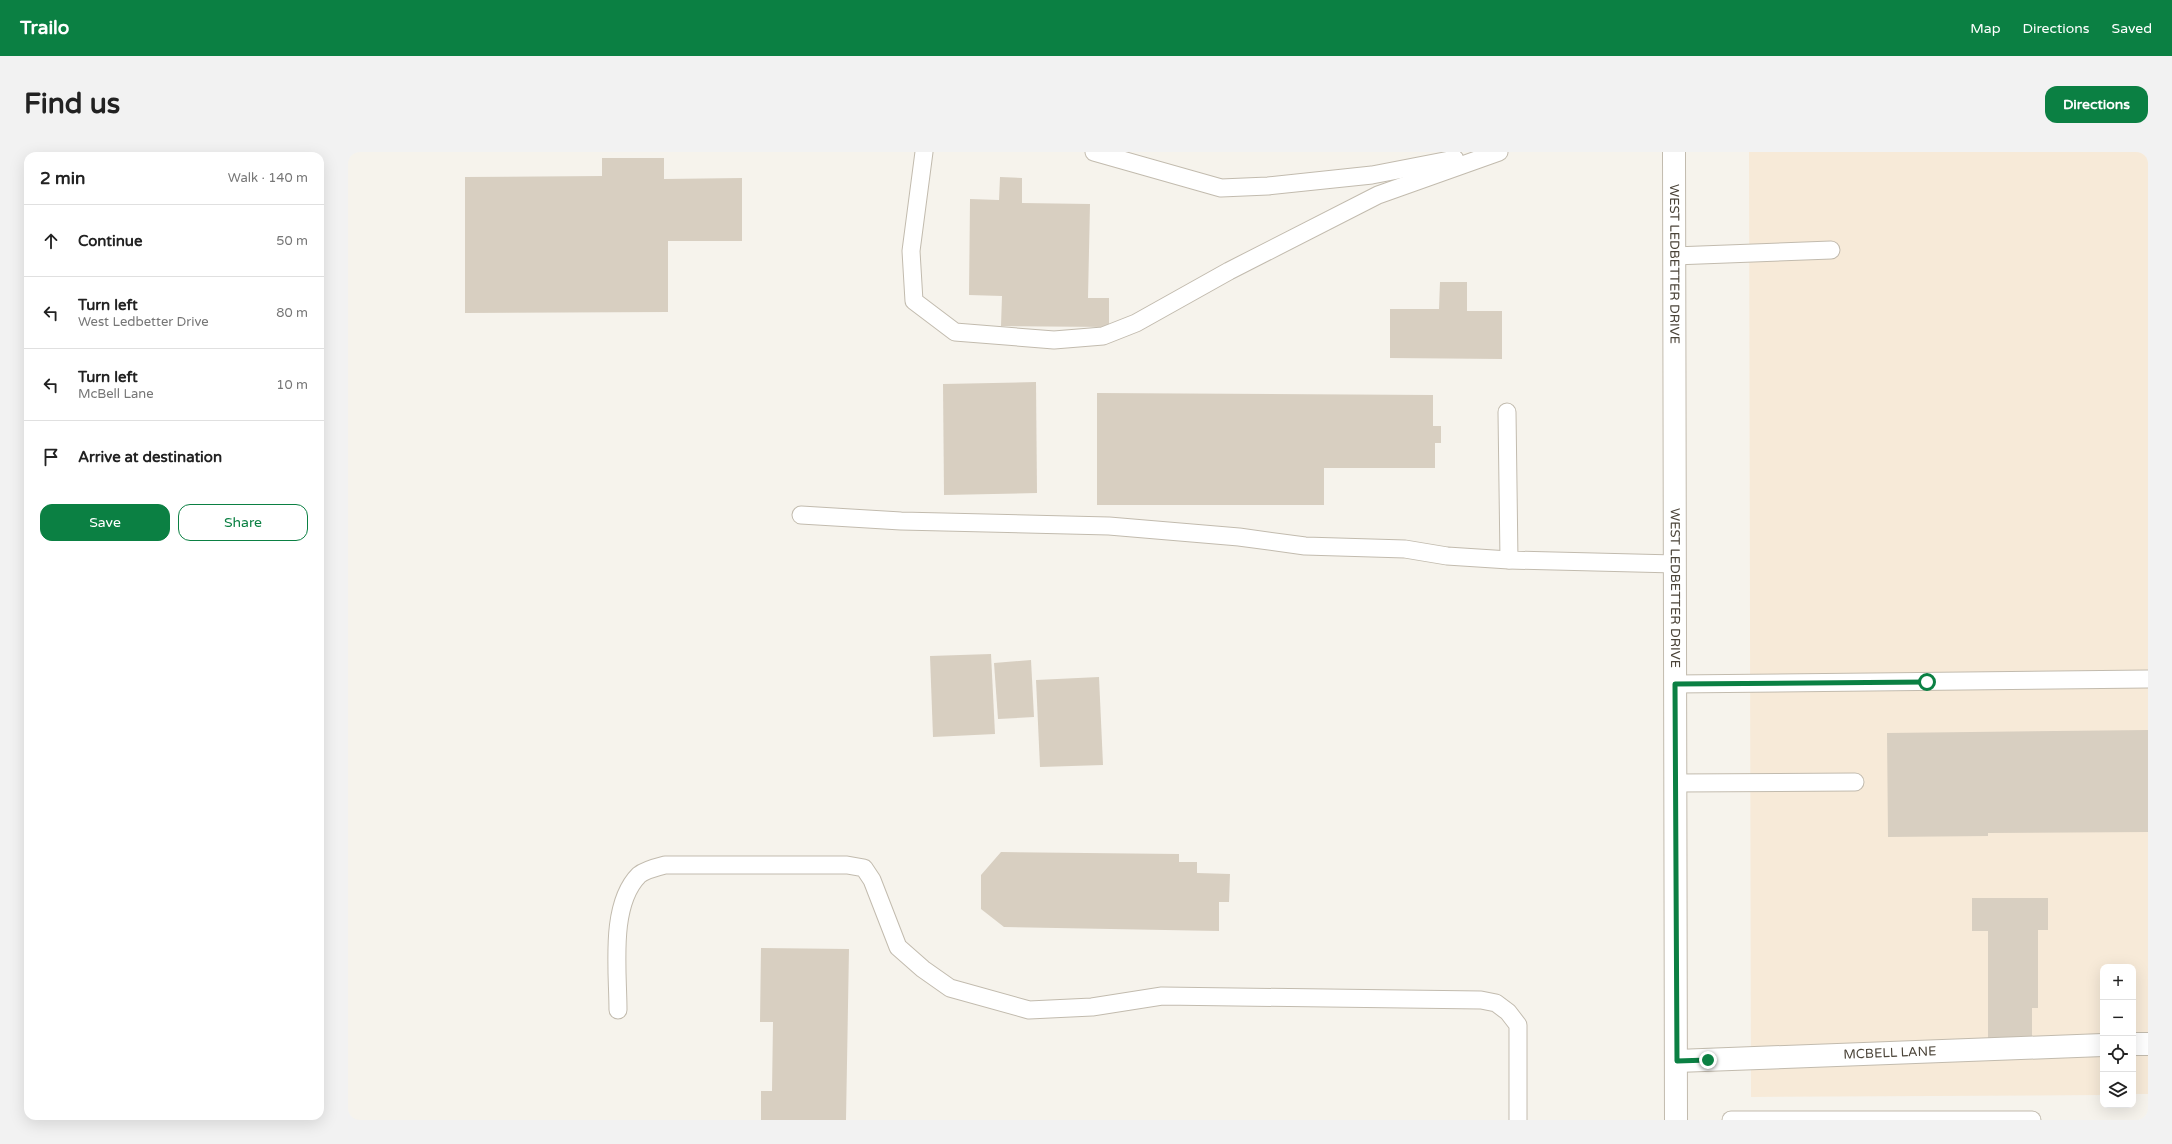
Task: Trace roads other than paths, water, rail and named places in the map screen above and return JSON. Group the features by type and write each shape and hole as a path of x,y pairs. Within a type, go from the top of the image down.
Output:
{"street":[{"name":"WEST LEDBETTER DRIVE","path":"1674,152 1676,1120"},
{"path":"2136,1044 2148,1044"},
{"name":"MCBELL LANE","path":"1677,1061 2100,1045"}],"lane":[{"path":"924,152 910,251 914,301 955,332 1054,340 1103,336 1136,323 1229,271 1378,195 1499,152"},
{"path":"1094,152 1221,188 1268,186 1372,175 1493,152"},
{"path":"1674,256 1831,250"},
{"path":"1507,412 1509,560"},
{"path":"801,515 900,521 1110,526 1239,537 1305,546 1406,549 1447,556 1509,560 1675,564"},
{"path":"1675,684 2148,679"},
{"path":"1676,784 1855,782"},
{"path":"618,1010 618,916 628,890 640,874 665,865 847,865 864,868 872,880 898,947 923,969 950,988 1029,1010 1092,1008 1162,996 1482,1000 1496,1003 1508,1012 1518,1025 1518,1120"},
{"path":"1731,1120 2032,1120"}]}
